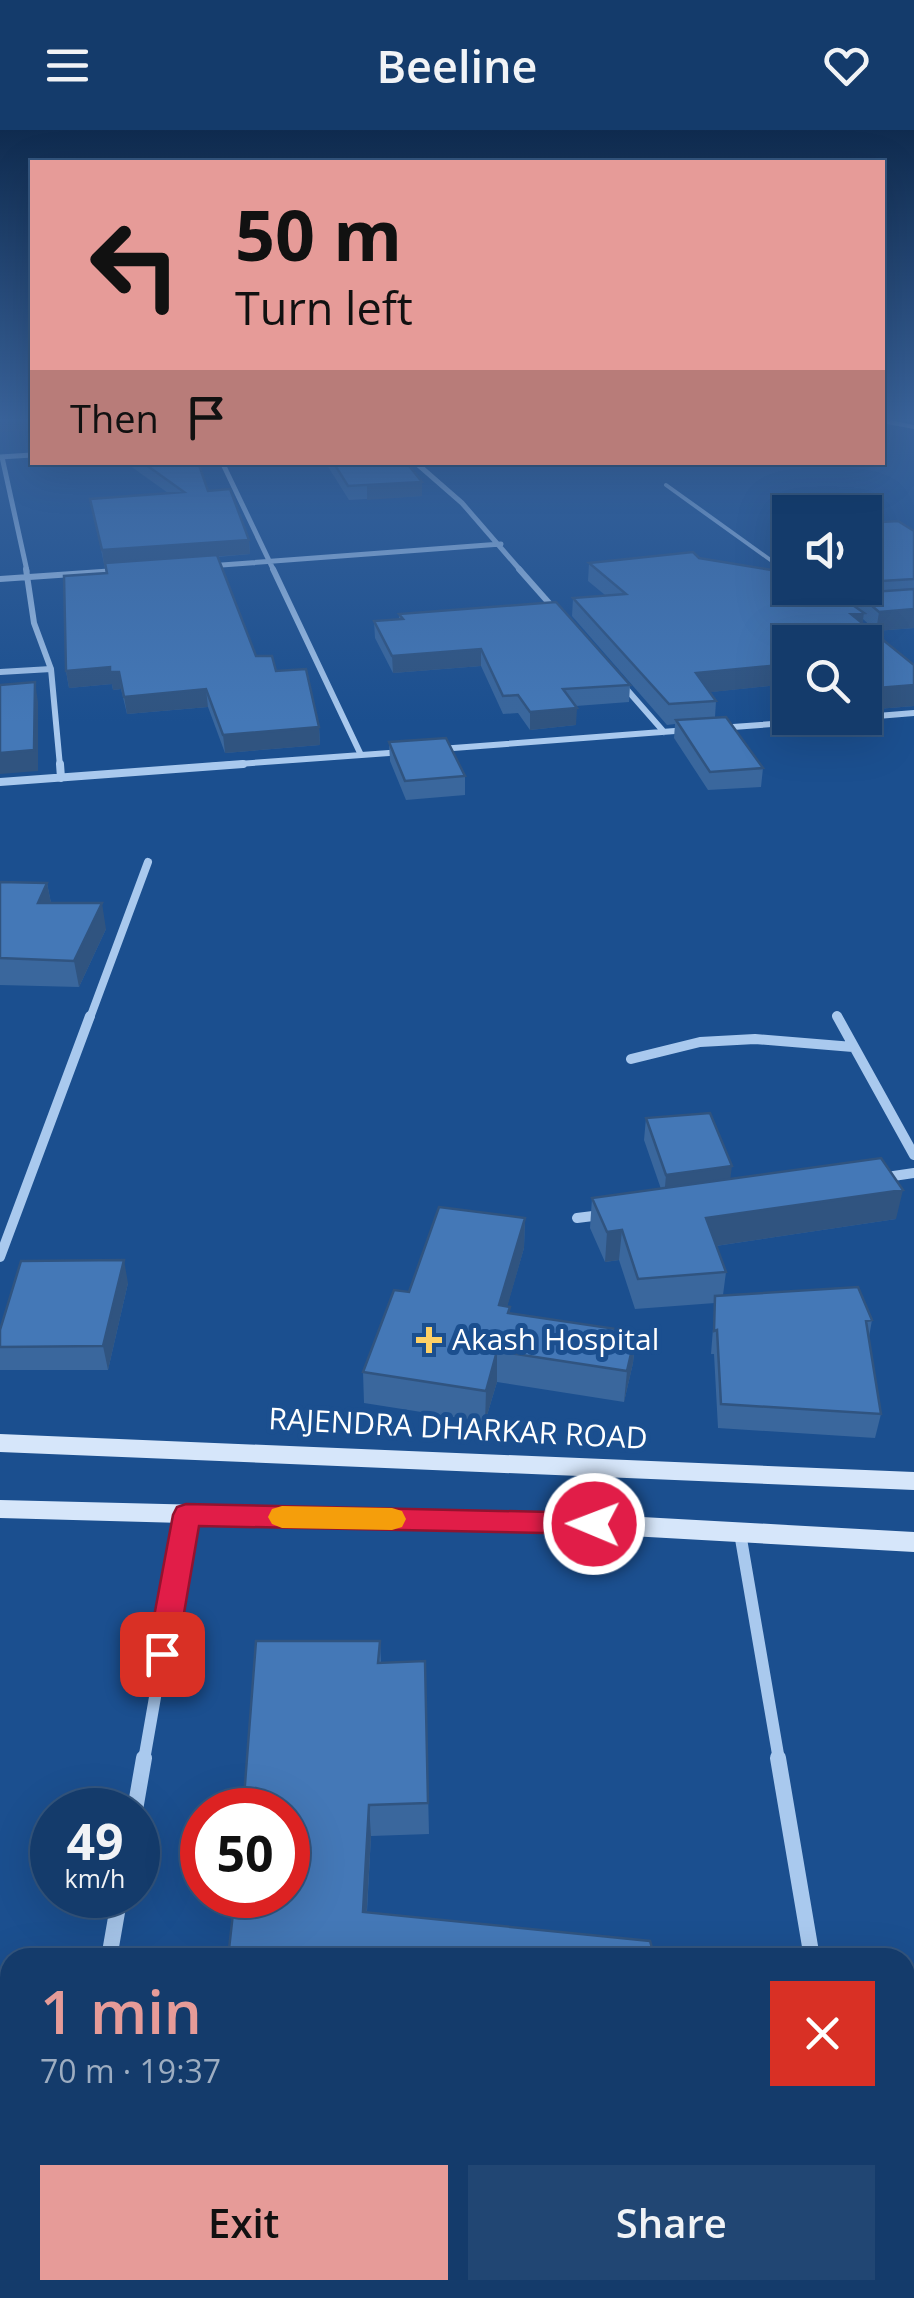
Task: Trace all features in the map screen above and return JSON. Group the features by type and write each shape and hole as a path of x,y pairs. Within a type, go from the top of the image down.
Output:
{"main road":[{"name":"RAJENDRA DHARKAR ROAD","path":"0,1442 914,1481"},
{"path":"590,1467 594,1524"},
{"path":"0,1510 594,1524 914,1542"}],"street":[{"path":"15,519 34,623 50,669 61,778"},
{"path":"249,519 361,755"},
{"path":"475,519 564,620"},
{"path":"195,566 501,544"},
{"path":"0,579 121,571"},
{"path":"0,672 50,669"},
{"path":"614,676 664,732"},
{"path":"882,715 914,713"},
{"path":"437,750 772,724"},
{"path":"0,782 418,751"},
{"path":"0,1257 148,862"},
{"path":"837,1015 914,1154"},
{"path":"631,1059 700,1042 755,1039 853,1047"},
{"path":"858,1181 914,1174"},
{"path":"577,1218 614,1213"},
{"path":"138,1788 186,1515"},
{"path":"740,1532 810,1948"},
{"path":"111,1948 116,1918"}],"lane":[{"path":"714,519 772,561"}],"building":[{"path":"95,519 241,519 249,540 102,550"},
{"path":"898,521 914,531 914,579 882,581 882,522"},
{"path":"693,552 699,558 772,570 772,605 853,605 864,613 851,614 865,625 772,625 772,666 696,673 716,701 669,704 573,598 626,594 589,563"},
{"path":"217,555 256,656 272,656 276,671 306,669 319,727 223,735 206,689 124,697 119,672 110,672 110,667 66,671 64,576 107,573 105,563"},
{"path":"914,589 914,609 879,612 871,605 882,605 882,591"},
{"path":"556,602 630,685 563,689 577,708 530,712 518,695 503,696 481,649 392,656 374,621 403,619 399,614"},
{"path":"882,639 914,665 914,685 882,688"},
{"path":"35,682 34,750 0,753 0,685"},
{"path":"726,717 763,768 710,772 676,720"},
{"path":"446,738 465,776 405,781 389,742"},
{"path":"0,882 47,883 38,903 102,903 74,961 0,958"},
{"path":"710,1113 732,1166 666,1175 646,1118"},
{"path":"881,1158 903,1190 706,1218 726,1272 638,1279 622,1230 607,1232 592,1198"},
{"path":"439,1207 525,1218 499,1305 510,1307 508,1313 636,1332 627,1371 497,1351 486,1391 363,1372 394,1290 409,1292"},
{"path":"124,1260 103,1346 0,1347 0,1330 21,1261"},
{"path":"858,1287 872,1320 866,1321 881,1414 721,1404 715,1296"},
{"path":"256,1641 380,1641 378,1663 425,1661 428,1803 369,1805 363,1912 650,1941 652,1948 229,1948 232,1918 310,1918 310,1788 245,1788"}],"slow traffic":[{"path":"282,1517 392,1519"}],"place":[{"name":"Akash Hospital","path":"429,1340"}],"route":[{"path":"162,1654 186,1515 594,1524"}]}
